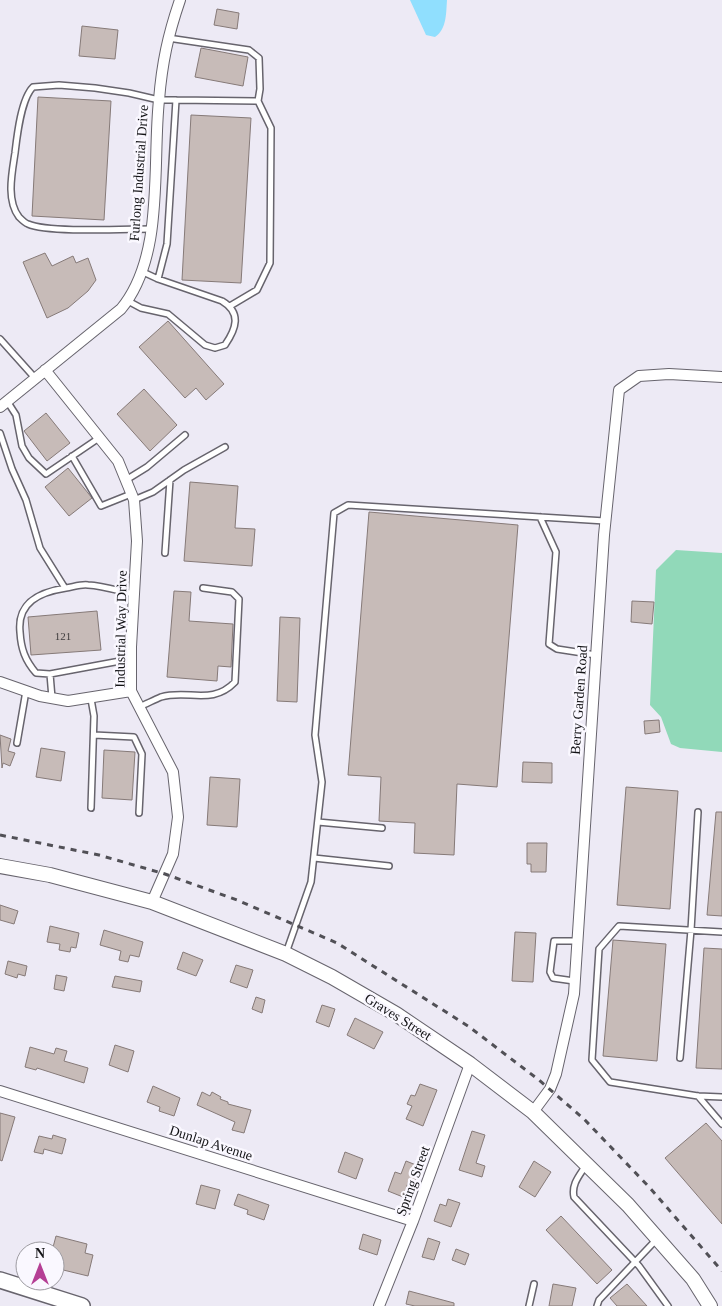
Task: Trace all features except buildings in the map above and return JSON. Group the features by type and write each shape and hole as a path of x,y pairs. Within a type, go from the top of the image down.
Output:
{"main road":[{"path":"0,1280 82,1306"}],"street":[{"name":"Furlong Industrial Drive","path":"3,404 121,309 128,301 143,272 151,229 158,100 167,38 180,0"},
{"name":"Industrial Way Drive","path":"45,370 118,461 133,497 137,541 131,691 173,772 178,817 173,854 152,902"},
{"name":"Berry Garden Road","path":"533,1112 550,1089 556,1074 574,981 605,521 619,390 639,376 669,374 722,377"},
{"path":"0,682 26,691 68,701 91,699 131,691"},
{"name":"Graves Street","path":"0,866 50,875 152,902 286,954 332,977 396,1014 470,1064 533,1112 628,1204 693,1279 710,1306"},
{"name":"Spring Street","path":"379,1306 413,1222 470,1064"},
{"name":"Dunlap Avenue","path":"0,1091 413,1222"}],"lane":[{"path":"167,38 249,50 259,58 260,89 258,101 271,128 270,263 257,290 230,306"},
{"path":"151,229 60,228 28,224 16,213 13,201 12,172 22,111 27,96 33,87 59,85 95,88 129,92 158,100 258,101"},
{"path":"158,279 167,244 176,100"},
{"path":"128,301 141,308 168,314 205,345 215,348 225,345 234,332 235,315 230,306 222,301 143,272"},
{"path":"0,339 35,378"},
{"path":"3,404 16,415 22,446 29,458 46,474 99,438"},
{"path":"0,433 12,469 26,500 40,548 65,588"},
{"path":"126,481 147,467 185,435"},
{"path":"72,456 101,506 153,492 225,447"},
{"path":"165,553 170,480"},
{"path":"286,954 311,882 318,822 322,782 315,736 334,513 348,505 605,521"},
{"path":"540,517 556,552 549,644 557,649 596,654"},
{"path":"131,659 50,674 36,672 27,662 21,647 19,621 23,609 31,599 52,590 87,584 134,594"},
{"path":"140,707 162,697 208,696 225,692 234,682 239,599 232,592 203,588"},
{"path":"50,674 52,698"},
{"path":"17,743 26,691"},
{"path":"91,699 94,716 91,808"},
{"path":"94,735 134,737 142,754 140,813"},
{"path":"680,1058 691,930 698,812"},
{"path":"318,822 382,828"},
{"path":"314,858 389,866"},
{"path":"722,932 619,926 599,949 592,1060 610,1082 698,1096 722,1097"},
{"path":"574,981 554,978 550,976 550,972 554,941 577,942"},
{"path":"698,1096 722,1124"},
{"path":"587,1164 574,1185 574,1197 634,1261 668,1306"},
{"path":"598,1306 599,1300 634,1261 658,1238"},
{"path":"529,1306 534,1284"}],"green space":[{"path":"676,550 722,553 722,752 680,748 671,744 661,717 650,705 656,570"}],"water":[{"path":"410,0 447,0 444,25 439,34 435,37 426,35"}],"railway":[{"path":"0,835 99,855 165,874 237,900 337,943 468,1026 539,1080 584,1119 650,1188 722,1271"}]}
